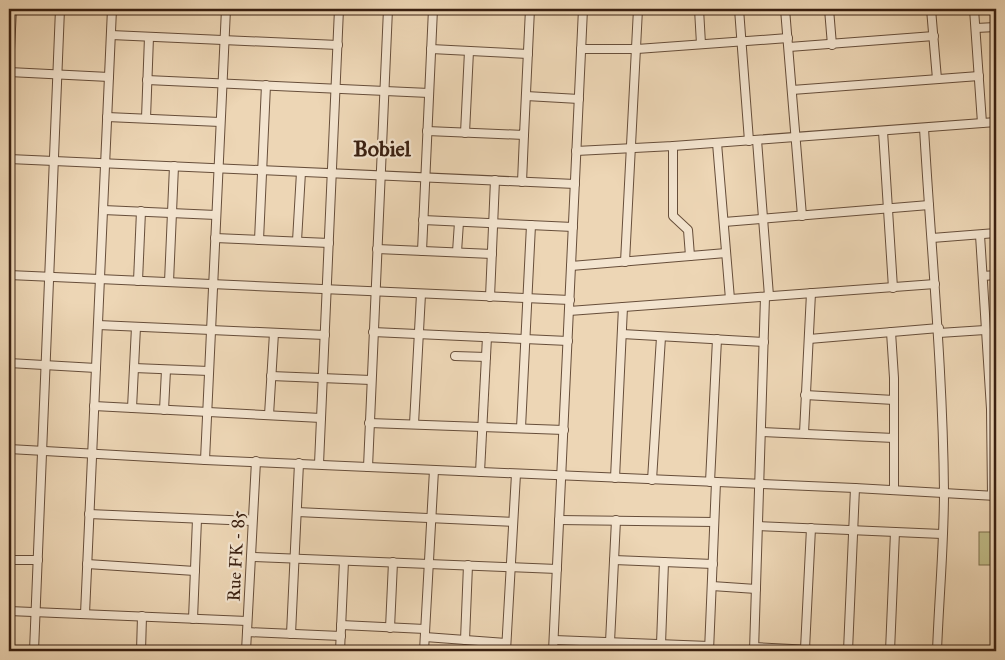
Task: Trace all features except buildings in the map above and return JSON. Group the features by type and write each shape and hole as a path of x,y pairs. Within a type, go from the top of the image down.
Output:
{"street":[{"path":"12,9 9,71 109,77"},
{"path":"34,651 60,9"},
{"path":"85,614 112,9"},
{"path":"205,460 226,9"},
{"path":"319,464 339,9"},
{"path":"368,467 388,9"},
{"path":"422,251 433,9"},
{"path":"522,182 530,9"},
{"path":"553,651 583,9 574,9"},
{"path":"625,262 638,9"},
{"path":"699,9 701,44"},
{"path":"739,9 753,140 764,219 767,296 754,649 832,651"},
{"path":"785,9 802,216"},
{"path":"829,9 832,44"},
{"path":"932,9 937,79"},
{"path":"974,9 982,123"},
{"path":"976,28 996,27"},
{"path":"111,35 338,45"},
{"path":"789,47 934,36"},
{"path":"146,118 149,37"},
{"path":"581,49 637,49 788,38"},
{"path":"431,49 528,54"},
{"path":"466,133 469,51"},
{"path":"792,90 979,76"},
{"path":"148,80 429,93"},
{"path":"259,240 266,85"},
{"path":"526,96 579,99"},
{"path":"107,117 220,122"},
{"path":"576,150 631,149 996,122"},
{"path":"924,128 939,331 944,493 937,651"},
{"path":"427,131 524,135"},
{"path":"883,131 893,288"},
{"path":"717,143 730,299"},
{"path":"673,146 673,216 688,230 690,256"},
{"path":"9,159 575,184"},
{"path":"169,282 174,166"},
{"path":"298,242 301,172"},
{"path":"490,297 495,180"},
{"path":"724,222 929,205"},
{"path":"103,210 216,215"},
{"path":"138,281 142,211"},
{"path":"423,220 573,227"},
{"path":"457,252 458,222"},
{"path":"521,428 531,225"},
{"path":"932,238 996,233"},
{"path":"9,449 561,477 855,488 994,496 994,409 987,355 980,235"},
{"path":"215,238 329,243"},
{"path":"377,249 492,254"},
{"path":"571,266 726,253"},
{"path":"9,275 570,300"},
{"path":"983,276 996,275"},
{"path":"569,312 935,284"},
{"path":"804,434 811,293"},
{"path":"414,424 420,294"},
{"path":"615,478 623,307"},
{"path":"98,325 325,335"},
{"path":"132,408 136,327"},
{"path":"809,338 891,332 985,330"},
{"path":"373,332 568,341"},
{"path":"891,332 894,400 894,490"},
{"path":"269,415 274,333"},
{"path":"622,334 764,342"},
{"path":"480,472 487,336"},
{"path":"652,480 661,337"},
{"path":"554,640 661,644 709,649 714,522 713,482 717,339"},
{"path":"987,355 996,354"},
{"path":"455,356 486,357"},
{"path":"9,363 96,368"},
{"path":"134,368 209,371"},
{"path":"164,410 166,370"},
{"path":"271,376 371,380"},
{"path":"805,396 894,400"},
{"path":"94,406 321,418"},
{"path":"369,423 564,430"},
{"path":"761,432 894,438"},
{"name":"Rue FK - 85","path":"246,651 256,461"},
{"path":"291,634 299,463"},
{"path":"424,651 434,470"},
{"path":"341,625 390,628 506,647 516,474"},
{"path":"848,651 855,488"},
{"path":"297,512 513,522"},
{"path":"89,514 252,521"},
{"path":"193,619 197,519"},
{"path":"559,520 714,522"},
{"path":"610,642 616,520"},
{"path":"758,526 942,534"},
{"path":"805,649 811,528"},
{"path":"890,651 896,532"},
{"path":"251,557 557,569"},
{"path":"9,560 38,560"},
{"path":"614,560 712,564"},
{"path":"340,651 344,561"},
{"path":"390,628 393,562"},
{"path":"661,644 664,562"},
{"path":"87,564 195,571"},
{"path":"465,640 468,566"},
{"path":"712,586 756,589"},
{"path":"9,611 247,621"},
{"path":"140,651 142,616"},
{"path":"247,632 341,636"}],"shaded area":[{"path":"979,532 996,532 996,565 979,565"}],"district":[{"name":"Bobiel","path":"382,148"}]}
